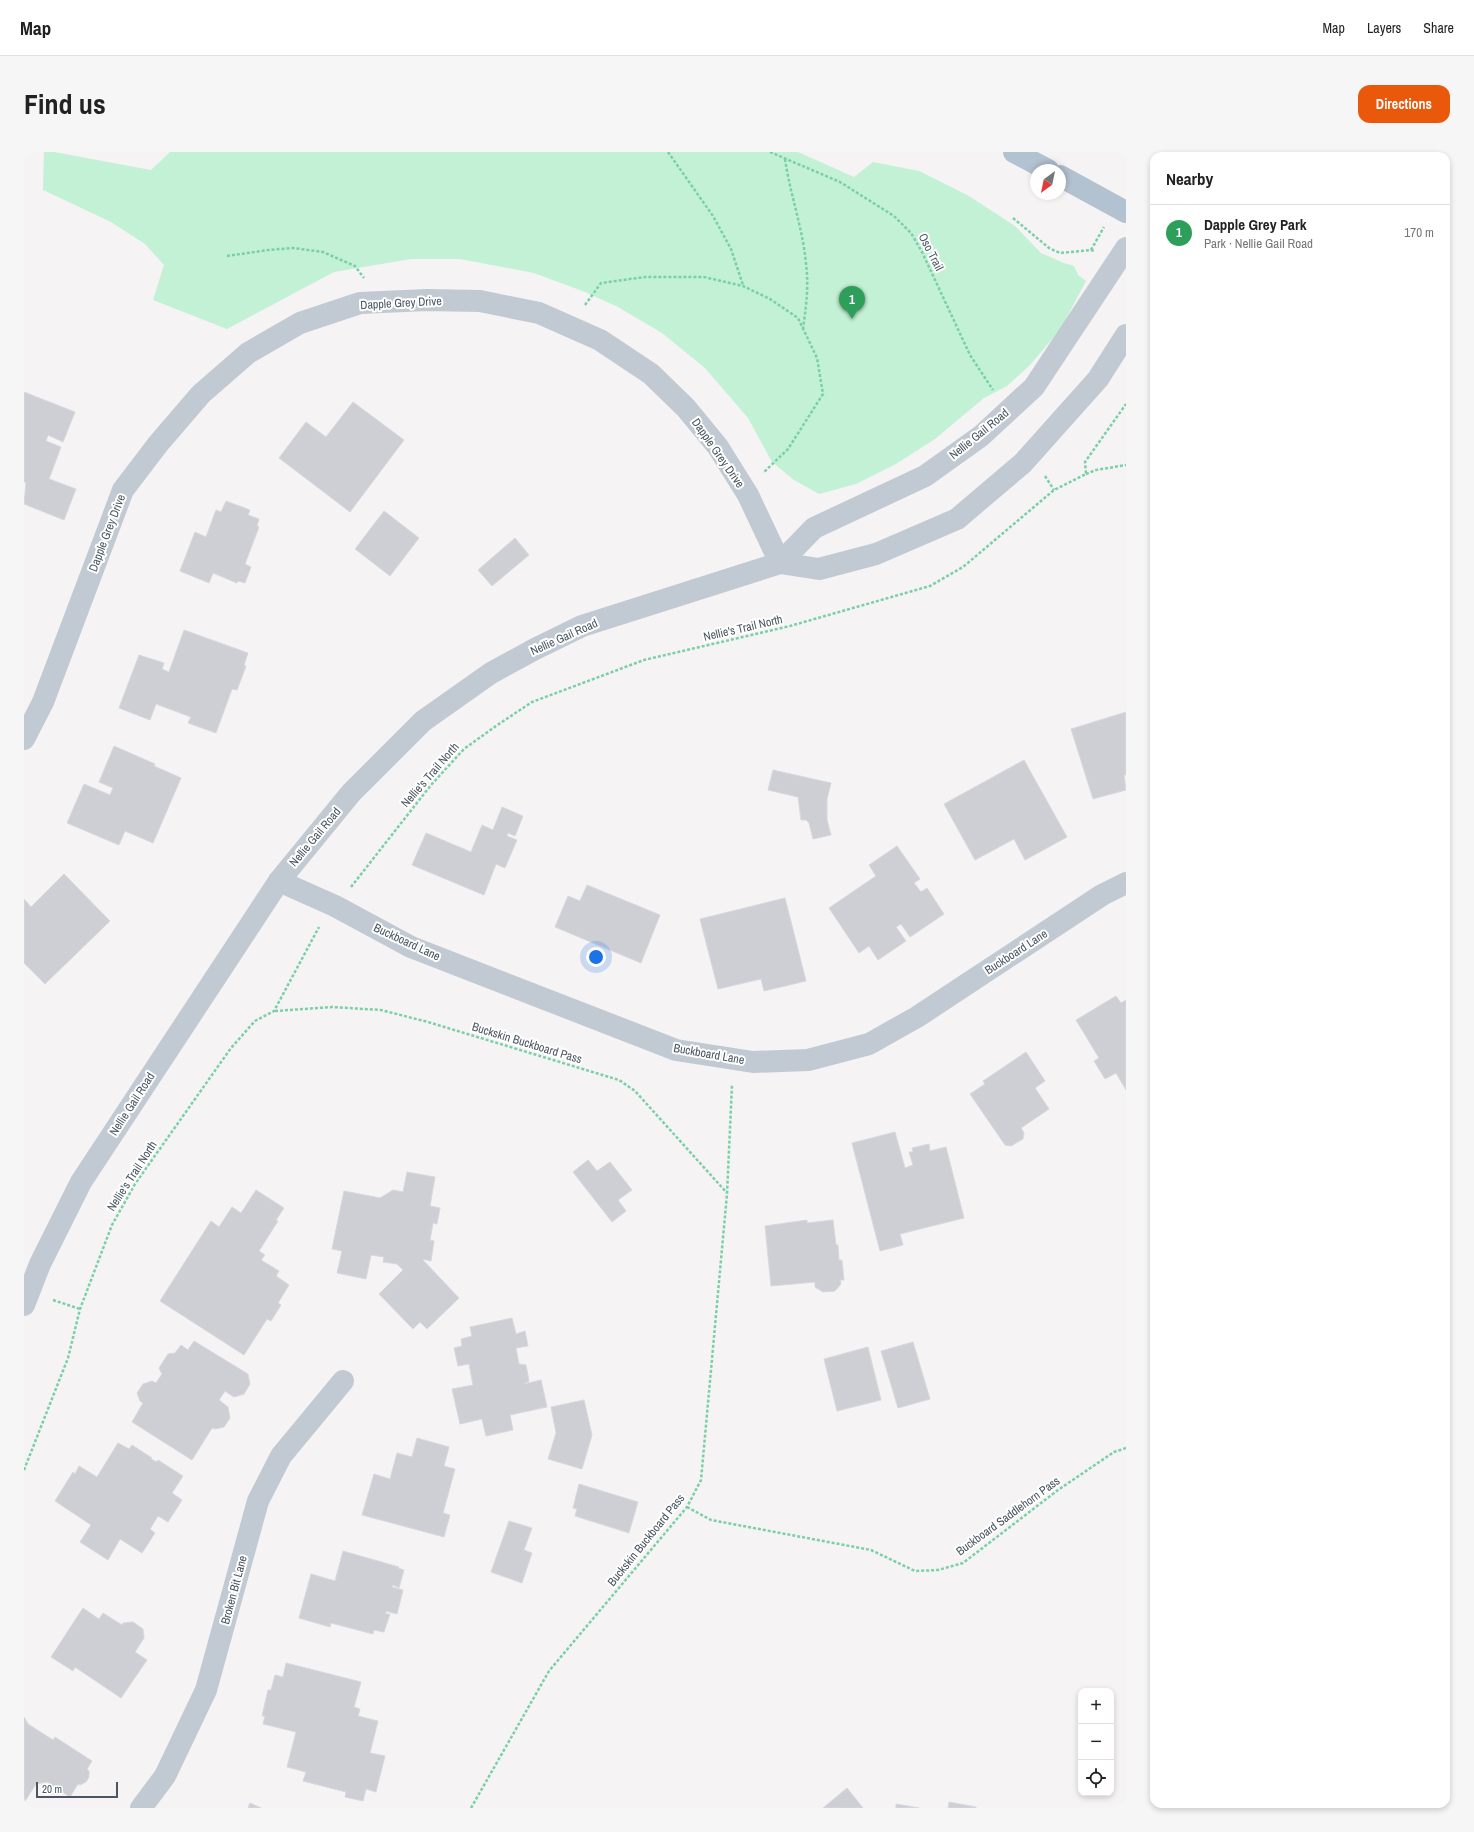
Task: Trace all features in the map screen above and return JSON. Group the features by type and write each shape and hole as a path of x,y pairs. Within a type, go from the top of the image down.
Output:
{"main road":[{"path":"1014,152 1037,164"},
{"path":"1066,179 1126,212"}],"street":[{"name":"Nellie Gail Road","path":"780,563 814,528 925,476 986,431 1034,387 1126,248"},
{"name":"Dapple Grey Drive","path":"24,739 43,702 123,490 158,444 201,394 248,352 300,323 360,303 480,301 539,313 600,340 651,374 686,408 718,447 743,487 780,563"},
{"name":"Nellie Gail Road","path":"24,1305 40,1264 80,1182 279,881 351,793 423,721 491,673 582,626 780,563 819,569 876,554 957,519 1023,463 1098,379 1126,335"},
{"name":"Buckboard Lane","path":"279,881 335,906 418,949 676,1050 753,1062 808,1060 869,1044 917,1017 1102,895 1126,883"},
{"name":"Broken Bit Lane","path":"141,1808 165,1776 206,1690 258,1501 281,1456 343,1381"}],"path":[{"path":"668,152 713,216 731,249 743,286"},
{"name":"Oso Trail","path":"770,152 840,182 894,216 911,233 922,252 970,354 994,392"},
{"path":"785,158 789,185 797,214 806,264 808,295 803,330"},
{"path":"1013,218 1050,248 1060,253 1091,250"},
{"path":"227,256 293,248 323,252 355,266 382,302"},
{"path":"569,327 601,283 645,277 704,277 743,286 770,300 798,318 817,358 823,394 788,449 762,474 743,487"},
{"path":"1086,474 1085,462 1126,404"},
{"name":"Nellie's Trail North","path":"361,874 430,785 464,749 532,702 644,660 790,626 930,586 963,567 1054,490 1096,470 1126,465"},
{"path":"1042,471 1054,490"},
{"path":"274,1011 318,928"},
{"name":"Buckskin Buckboard Pass","path":"274,1011 332,1007 381,1010 428,1022 619,1080 635,1091 727,1194"},
{"name":"Nellie's Trail North","path":"24,1470 68,1358 80,1309 112,1225 135,1184 230,1048 255,1021 274,1011"},
{"name":"Buckskin Buckboard Pass","path":"471,1808 550,1671 687,1507 701,1480 727,1194 733,1058"},
{"path":"49,1298 80,1309"},
{"name":"Buckboard Saddlehorn Pass","path":"687,1507 711,1520 870,1550 915,1571 938,1570 963,1563 1058,1490 1114,1452 1126,1448"}],"green space":[{"path":"44,152 54,152 151,170 170,152 798,152 854,177 873,162 919,171 969,196 1015,226 1041,253 1074,266 1078,275 1086,281 1060,330 1029,366 1007,386 984,398 935,439 896,464 856,484 819,494 794,480 772,462 748,418 705,368 662,333 618,307 585,292 534,273 460,259 411,259 334,272 227,329 153,300 164,265 145,244 111,222 43,190"}],"building":[{"path":"24,392 75,412 63,442 48,435 46,441 61,447 49,479 76,489 64,520 24,504 26,482 24,482"},
{"path":"353,402 404,440 350,512 279,458 306,422 326,437"},
{"path":"226,501 250,510 248,515 259,519 257,526 259,527 245,564 251,567 245,583 238,581 237,583 213,573 209,583 180,571 195,532 206,537 216,510 221,512"},
{"path":"384,511 419,538 390,576 355,549"},
{"path":"515,538 529,555 492,586 478,570"},
{"path":"184,630 248,653 244,665 246,666 237,690 232,689 216,733 188,723 191,717 156,704 150,720 119,708 139,655 164,663 162,669 169,672"},
{"path":"1126,712 1126,775 1124,775 1126,790 1093,799 1071,729"},
{"path":"114,746 155,764 154,766 181,778 153,843 125,831 119,845 67,823 84,784 110,795 113,788 99,782"},
{"path":"1024,760 1067,837 1025,860 1014,839 975,860 944,804"},
{"path":"773,770 831,783 827,799 827,820 831,835 813,839 809,823 806,820 801,820 798,797 768,790"},
{"path":"502,807 523,816 515,836 508,833 507,836 517,840 505,868 496,864 484,895 412,865 426,833 471,852 482,825 493,830"},
{"path":"897,846 920,879 914,883 921,892 927,888 944,914 910,937 901,924 896,927 906,941 878,960 869,946 859,953 829,908 876,876 869,865"},
{"path":"64,874 110,921 45,984 24,963 24,899 31,907"},
{"path":"587,885 660,915 641,963 555,927 568,896 580,901"},
{"path":"785,898 806,981 764,991 761,979 718,989 700,919"},
{"path":"1116,996 1121,1003 1126,1000 1126,1090 1116,1073 1105,1079 1094,1061 1099,1058 1076,1020"},
{"path":"1026,1052 1045,1081 1035,1088 1049,1109 1021,1128 1024,1133 1023,1139 1011,1146 1005,1145 970,1094 985,1084 983,1081"},
{"path":"895,1132 905,1168 913,1165 909,1152 913,1152 912,1148 929,1144 930,1151 946,1147 964,1218 900,1234 903,1245 880,1251 852,1143"},
{"path":"588,1160 597,1171 610,1162 632,1190 618,1200 626,1211 612,1222 573,1172"},
{"path":"407,1172 435,1177 430,1206 440,1208 437,1224 433,1223 430,1240 434,1241 431,1261 422,1259 459,1298 427,1329 420,1322 413,1329 379,1294 403,1270 397,1264 383,1262 384,1257 371,1255 366,1279 337,1273 342,1251 332,1249 344,1191 380,1198 393,1190 403,1192"},
{"path":"256,1190 284,1208 276,1220 278,1221 259,1251 265,1255 261,1260 279,1271 276,1276 289,1285 278,1303 281,1305 271,1321 267,1319 244,1355 160,1301 211,1221 219,1227 232,1207 241,1213"},
{"path":"807,1220 807,1223 833,1220 836,1245 838,1245 839,1260 842,1260 844,1280 840,1280 841,1284 835,1291 823,1292 815,1287 815,1282 771,1286 765,1226"},
{"path":"512,1318 516,1334 525,1331 528,1346 516,1348 519,1364 526,1365 529,1381 524,1384 541,1380 547,1407 510,1415 513,1430 486,1436 482,1419 460,1424 452,1389 473,1385 469,1364 458,1366 454,1348 462,1346 461,1339 472,1336 470,1327"},
{"path":"194,1341 248,1374 250,1384 244,1394 234,1397 225,1391 219,1400 228,1407 230,1418 224,1427 215,1429 212,1428 192,1460 132,1422 143,1403 140,1401 137,1393 143,1384 152,1381 156,1383 162,1374 159,1368 168,1354 175,1353 181,1345 188,1350"},
{"path":"913,1342 930,1399 898,1408 881,1351"},
{"path":"868,1347 881,1400 837,1411 824,1359"},
{"path":"584,1400 592,1435 582,1469 548,1459 556,1433 551,1407"},
{"path":"417,1438 449,1447 444,1466 455,1469 443,1513 450,1515 444,1537 362,1515 374,1474 390,1479 397,1453 412,1457"},
{"path":"118,1443 129,1449 132,1445 152,1458 151,1459 157,1462 158,1460 183,1476 172,1493 182,1500 168,1522 158,1516 150,1529 155,1533 142,1553 120,1539 108,1560 80,1542 91,1525 55,1501 73,1472 75,1474 79,1466 97,1477"},
{"path":"579,1484 638,1502 629,1533 575,1516 577,1509 573,1508"},
{"path":"509,1521 532,1528 524,1550 532,1553 522,1583 491,1572"},
{"path":"343,1551 399,1567 398,1568 404,1570 399,1588 393,1585 392,1587 403,1590 397,1614 386,1611 386,1614 390,1614 384,1632 374,1630 373,1634 331,1623 330,1627 299,1618 311,1574 335,1581"},
{"path":"83,1608 99,1619 103,1613 122,1625 123,1623 133,1622 143,1629 144,1638 135,1652 147,1660 121,1698 75,1667 73,1671 51,1657"},
{"path":"286,1663 361,1682 354,1707 360,1709 358,1716 378,1721 370,1753 385,1756 376,1792 366,1789 363,1801 345,1797 346,1792 303,1781 306,1772 287,1767 296,1732 263,1724 265,1716 262,1716 268,1690 271,1690 275,1675 283,1677"},
{"path":"24,1717 28,1724 53,1740 55,1737 92,1761 87,1769 89,1771 89,1777 86,1782 80,1785 78,1784 70,1797 47,1782 36,1784 24,1803"},
{"path":"847,1788 863,1808 823,1808"},
{"path":"949,1802 976,1807 976,1808 948,1808"},
{"path":"250,1803 261,1808 248,1808"},
{"path":"896,1804 919,1808 896,1808"}],"place":[{"name":"Dapple Grey Park","path":"852,319"}]}
